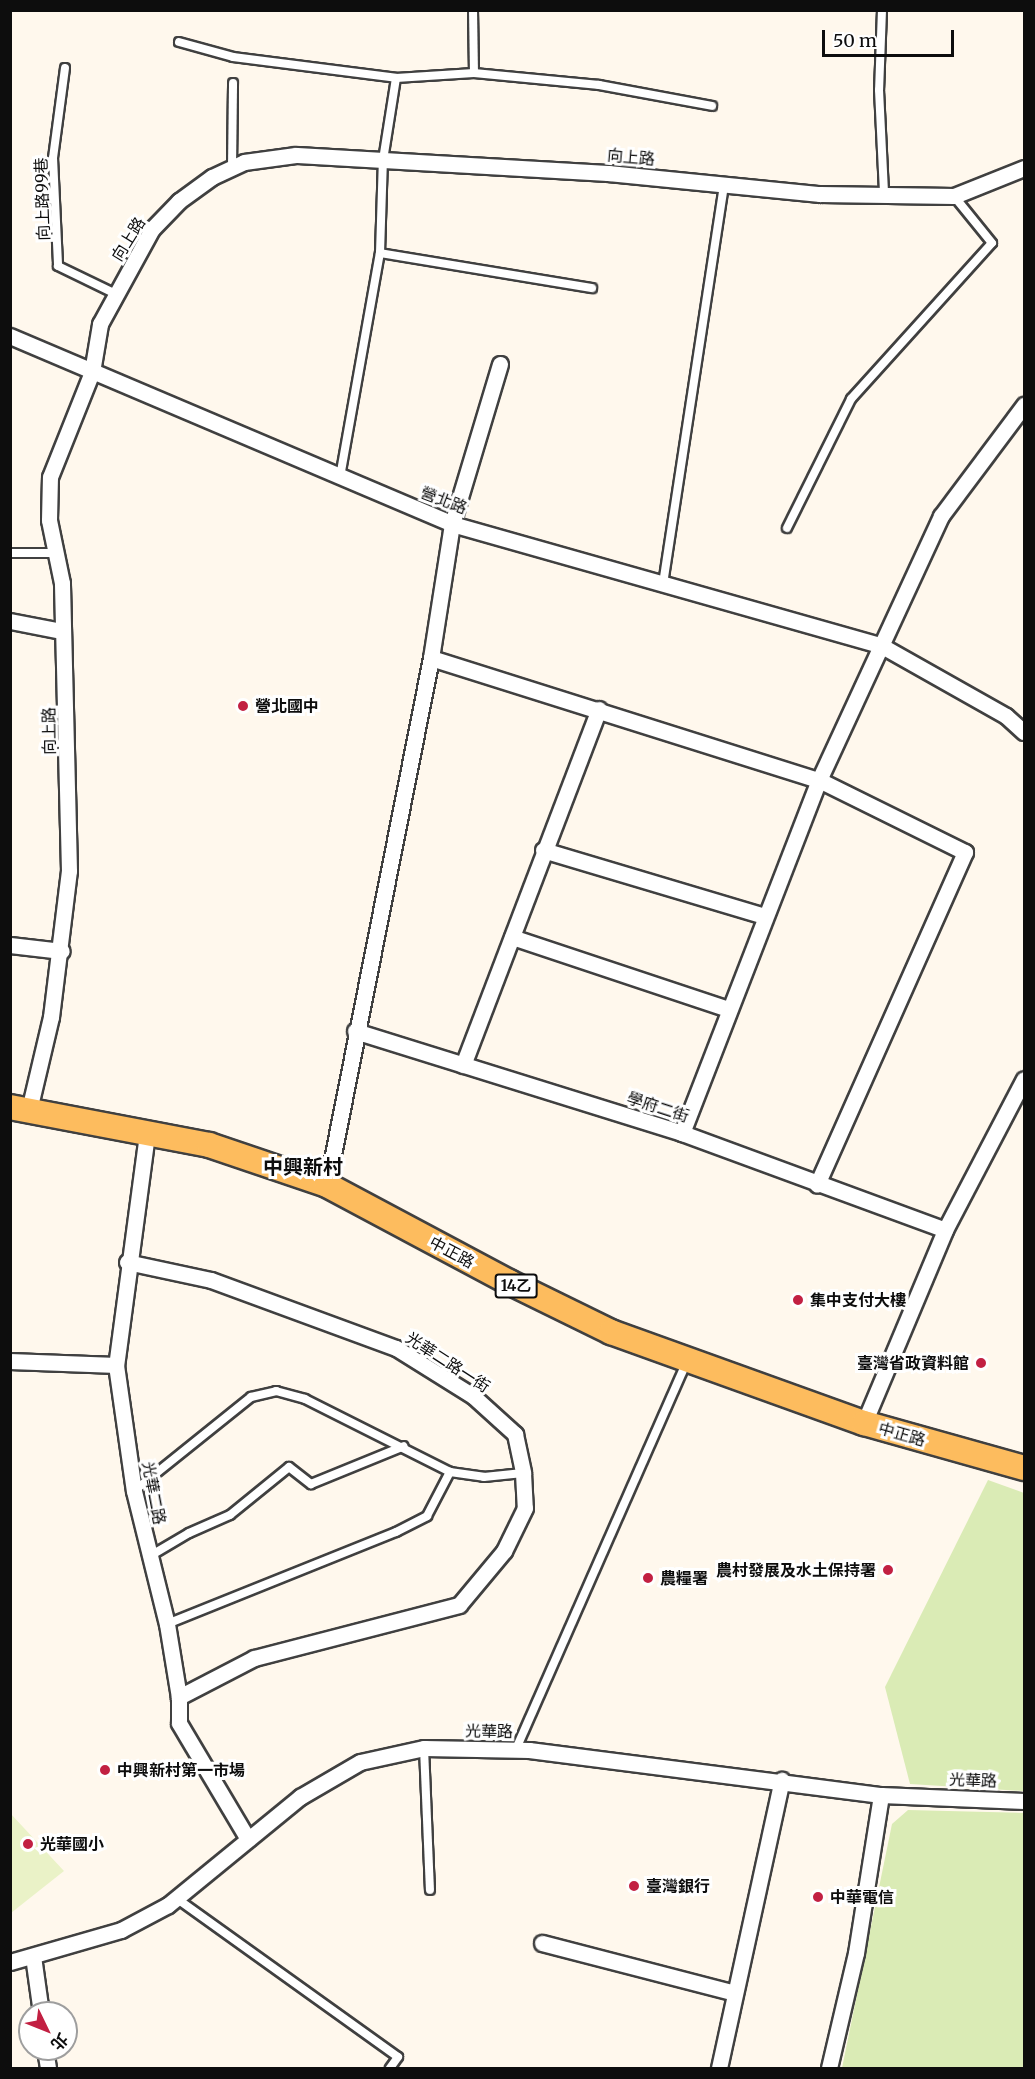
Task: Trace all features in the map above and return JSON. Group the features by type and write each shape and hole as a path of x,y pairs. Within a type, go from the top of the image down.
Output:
{"main road":[{"name":"中正路","path":"20,1109 209,1145 327,1185 601,1327 864,1423 1024,1468"}],"street":[{"name":"向上路","path":"20,1109 51,1017 62,951 69,871 62,584 49,520 50,477 92,372 100,324 152,229 179,201 244,162 296,155 608,173 820,194 954,196 1024,168"},
{"name":"營北路","path":"10,336 452,524 882,646 1006,716 1024,732"},
{"path":"327,1185 355,1031 431,658 452,524 500,364"},
{"path":"682,1133 764,916 819,780 941,516 1024,405"},
{"path":"10,621 62,632"},
{"path":"431,658 819,780 965,852 817,1185"},
{"path":"463,1065 543,850 599,709"},
{"path":"543,850 764,916"},
{"path":"512,937 729,1009"},
{"path":"10,945 62,951"},
{"name":"學府二街","path":"355,1031 682,1133 817,1185 945,1230"},
{"path":"864,1423 945,1230 1024,1079"},
{"name":"光華二路","path":"147,1134 127,1262 116,1365 134,1491 167,1624 179,1697 179,1723 248,1839"},
{"name":"光華二路一街","path":"127,1262 211,1280 396,1348 473,1396 515,1434 523,1473 525,1508 504,1551 459,1605 254,1658 179,1697"},
{"path":"10,1361 116,1365"},
{"name":"光華路","path":"10,1962 121,1930 176,1898 300,1797 360,1762 424,1748 516,1749 782,1780 881,1795 1024,1801"},
{"path":"719,2068 782,1780"},
{"path":"829,2068 856,1953 881,1795"},
{"path":"542,1943 735,1993"},
{"path":"33,1956 39,2001"}],"lane":[{"path":"473,10 474,73"},
{"path":"882,10 879,90 884,194"},
{"path":"179,42 233,57 396,78 474,73 599,85 712,106"},
{"name":"向上路99巷","path":"65,68 53,158 58,266 116,294"},
{"path":"340,477 380,253 383,160 396,78"},
{"path":"232,168 233,83"},
{"path":"663,584 724,184"},
{"path":"787,528 851,399 992,243 954,196"},
{"path":"380,253 592,288"},
{"path":"10,553 56,553"},
{"path":"516,1749 688,1359"},
{"path":"134,1491 250,1397 276,1391 305,1399 404,1446 450,1472 484,1477 523,1473"},
{"path":"149,1557 189,1533 230,1515 289,1467 311,1484 404,1446"},
{"path":"167,1624 396,1533 427,1516 450,1472"},
{"path":"424,1748 430,1890"},
{"path":"176,1898 398,2057 390,2068"}],"green space":[{"path":"988,1480 1024,1493 1024,1791 910,1784 885,1687"},
{"path":"908,1810 1024,1813 1024,2068 842,2068 892,1824"},
{"name":"光華國小","path":"10,1813 64,1871 11,1913 10,1913"}],"place":[{"name":"營北國中","path":"243,706"},
{"name":"集中支付大樓","path":"798,1300"},
{"name":"臺灣省政資料館","path":"981,1363"},
{"name":"農村發展及水土保持署","path":"888,1570"},
{"name":"農糧署","path":"648,1578"},
{"name":"中興新村第一市場","path":"105,1770"},
{"name":"光華國小","path":"28,1844"},
{"name":"臺灣銀行","path":"634,1886"},
{"name":"中華電信","path":"818,1897"}],"district":[{"name":"中興新村","path":"303,1166"}]}
